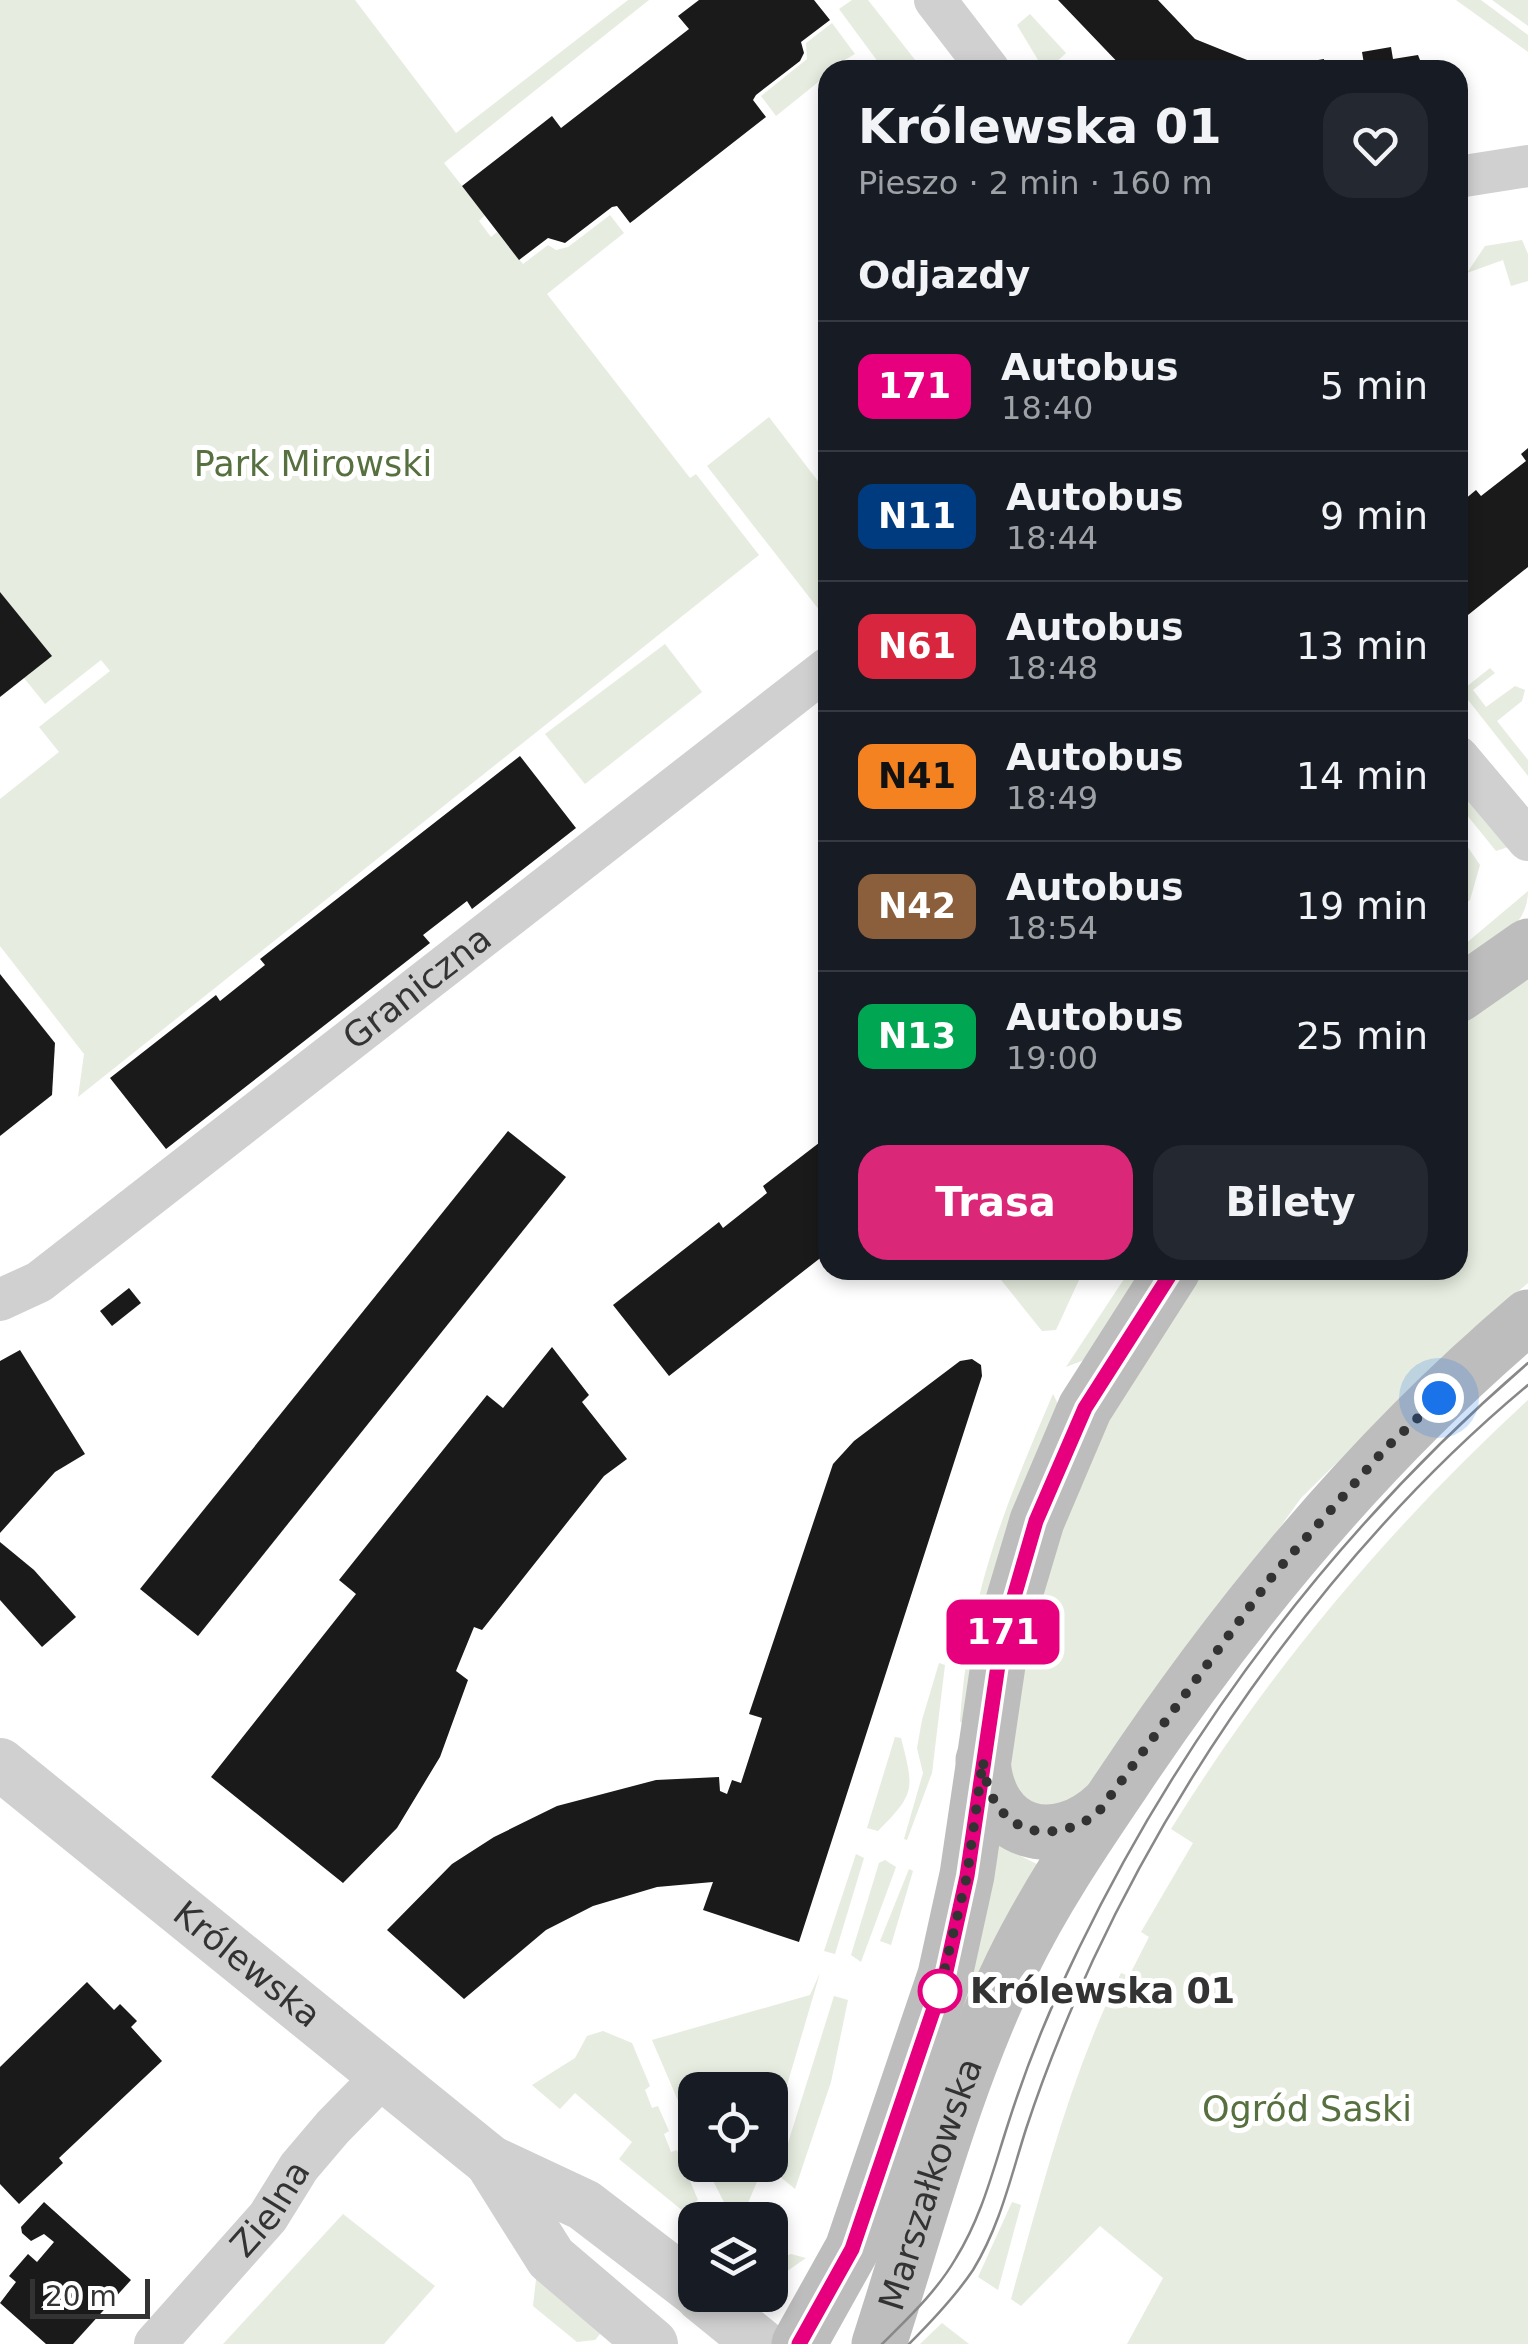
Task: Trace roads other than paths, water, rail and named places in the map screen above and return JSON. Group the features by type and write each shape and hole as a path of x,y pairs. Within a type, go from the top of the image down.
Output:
{"main road":[{"path":"1468,988 1528,946"},
{"name":"Marszałkowska","path":"799,2344 852,2249 932,2019 960,1910 1002,1638 1036,1521 1085,1408 1167,1280"},
{"name":"Marszałkowska","path":"878,2344 910,2241 997,1998 1042,1906 1162,1722 1274,1574 1386,1448 1528,1317"},
{"path":"983,1760 990,1796 998,1809 1024,1828 1066,1832 1110,1802"}],"street":[{"path":"935,0 981,60"},
{"path":"1468,175 1528,166"},
{"name":"Graniczna","path":"0,1300 38,1282 818,676"},
{"path":"1468,769 1528,840"},
{"name":"Królewska","path":"2,1765 490,2161 584,2205 678,2278"},
{"name":"Zielna","path":"155,2344 268,2217 299,2168 333,2127 383,2076"},
{"name":"Królewska","path":"490,2161 551,2258 652,2344"},
{"name":"Królewska","path":"721,2312 760,2344"}],"tram line":[{"path":"882,2344 931,2293 965,2242 1031,2057 1069,1969 1122,1865 1219,1707 1332,1560 1459,1425 1528,1363"},
{"path":"909,2344 959,2290 991,2236 1049,2065 1093,1960 1177,1802 1227,1724 1280,1649 1398,1508 1528,1385"}],"place":[{"name":"Królewska 01","path":"940,1991"}],"park label":[{"name":"Park Mirowski","path":"313,464"},
{"name":"Ogród Saski","path":"1307,2109"}]}
